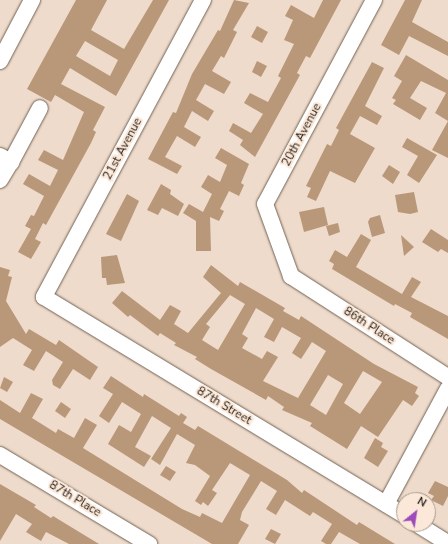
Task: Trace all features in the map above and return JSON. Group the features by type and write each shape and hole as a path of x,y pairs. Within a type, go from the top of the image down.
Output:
{"street":[{"name":"21st Avenue","path":"44,297 203,0"},
{"name":"20th Avenue","path":"291,276 265,204 374,0"},
{"path":"0,61 30,1"},
{"path":"0,180 5,159 40,108"},
{"name":"86th Place","path":"291,276 448,377"},
{"name":"87th Street","path":"44,297 396,511"},
{"path":"386,504 448,389"},
{"name":"87th Place","path":"0,455 149,544"},
{"path":"430,532 448,543"}],"building":[{"path":"76,0 107,0 91,30 124,49 153,0 169,0 116,96 70,68 61,84 105,107 93,130 96,132 91,143 46,225 43,223 35,239 41,242 31,259 18,252 31,229 25,226 31,215 34,216 44,196 23,184 29,174 50,186 58,170 38,160 44,150 63,160 84,112 55,95 51,102 27,89","holes":["85,41 118,60 110,76 76,56"]},
{"path":"234,0 249,3 233,30 237,32 224,58 221,56 212,71 231,82 224,94 205,84 196,100 214,111 208,121 192,111 184,127 201,137 195,147 177,136 165,157 182,166 177,174 148,159 173,112 176,113 192,74 218,30 220,31"},
{"path":"323,0 341,0 310,58 306,56 297,73 300,75 255,157 240,145 243,140 229,131 233,123 251,133 263,114 244,103 250,93 268,102 281,78 278,76 294,44 284,40 293,20 285,16 291,5 314,18"},
{"path":"405,0 422,0 412,22 448,42 448,56 409,36 399,55 381,45"},
{"path":"257,26 268,32 262,43 251,37"},
{"path":"406,55 448,80 448,121 435,113 446,93 421,81 410,98 427,108 420,120 393,104 396,100 392,98 402,81 394,76"},
{"path":"257,61 267,66 261,77 252,72"},
{"path":"372,62 384,68 365,106 382,116 377,125 360,116 350,134 375,148 355,183 330,171 316,201 307,197 311,188 306,186 327,144 331,146 339,130 336,128"},
{"path":"448,121 448,158 432,150"},
{"path":"407,138 437,155 419,183 407,175 418,156 402,147"},
{"path":"221,148 249,164 241,183 244,185 239,196 229,191 220,209 224,211 219,221 210,217 211,251 196,251 196,221 183,213 189,204 203,212 212,194 201,187 208,175 220,182 227,165 215,158"},
{"path":"389,165 400,172 393,184 382,176"},
{"path":"161,184 171,190 170,194 184,204 178,216 162,208 158,215 147,210"},
{"path":"414,192 418,212 410,214 398,212 395,195"},
{"path":"127,194 139,201 121,241 106,234"},
{"path":"324,207 328,225 304,232 299,212"},
{"path":"380,215 385,233 372,237 368,222 370,218"},
{"path":"338,223 340,232 329,236 326,226"},
{"path":"431,229 448,240 448,253 441,249 438,252 422,242"},
{"path":"361,234 371,240 356,267 402,294 412,277 421,282 411,297 448,316 448,339 410,317 412,313 395,304 394,306 332,269 334,264 329,261 335,250 347,257"},
{"path":"401,235 414,247 404,256"},
{"path":"117,255 125,283 107,285 106,278 102,278 101,257"},
{"path":"211,265 238,286 240,282 285,308 283,311 299,320 301,316 374,364 418,387 415,393 419,396 412,406 403,400 378,437 361,426 347,449 310,426 312,423 282,410 284,407 268,396 266,400 211,369 195,359 197,357 174,345 176,343 160,333 158,336 130,315 128,317 112,303 122,291 160,320 170,305 181,311 174,324 188,333 221,293 203,277","holes":["230,295 245,304 218,350 202,340 210,327 206,324","256,308 274,319 264,337 274,342 282,327 301,338 292,353 301,359 312,342 326,351 298,398 263,381 278,357 267,351 262,359 242,348 248,338 242,334","363,371 382,382 360,414 344,403","328,375 343,384 326,415 310,405"]},
{"path":"0,267 10,270 8,276 12,277 6,301 26,334 29,329 56,345 59,340 98,367 90,380 73,369 60,389 53,385 52,380 63,362 46,351 34,371 23,365 32,350 13,338 0,347"},
{"path":"111,376 143,397 144,394 179,416 181,413 187,417 183,423 195,430 198,426 287,480 302,493 304,490 357,525 359,522 395,544 360,544 339,532 331,544 326,544 321,541 332,524 313,512 310,516 285,500 276,515 266,509 277,491 261,481 242,512 240,520 249,525 238,544 212,544 0,419 0,400 20,413 31,393 43,399 32,418 56,433 58,429 74,438 85,418 97,425 83,448 182,509 200,517 202,513 222,523 250,475 230,463 212,490 217,493 208,506 203,502 201,505 195,501 210,476 195,465 186,463 195,445 177,434 160,465 151,459 171,428 152,416 135,447 151,456 144,467 108,444 119,425 131,432 141,414 122,402 109,423 99,416 113,394 103,388"},
{"path":"4,377 13,382 7,392 0,388"},
{"path":"61,402 71,409 65,418 55,411"},
{"path":"375,438 383,443 381,447 388,451 378,467 364,458"},
{"path":"166,466 176,472 170,481 160,475"},
{"path":"435,481 448,487 448,496 443,506 436,502 436,492 429,492"},
{"path":"0,484 36,505 34,507 51,518 53,516 99,544 69,544 46,532 41,541 26,532 32,524 16,514 0,541"},
{"path":"271,529 281,534 275,544 265,539"}]}
